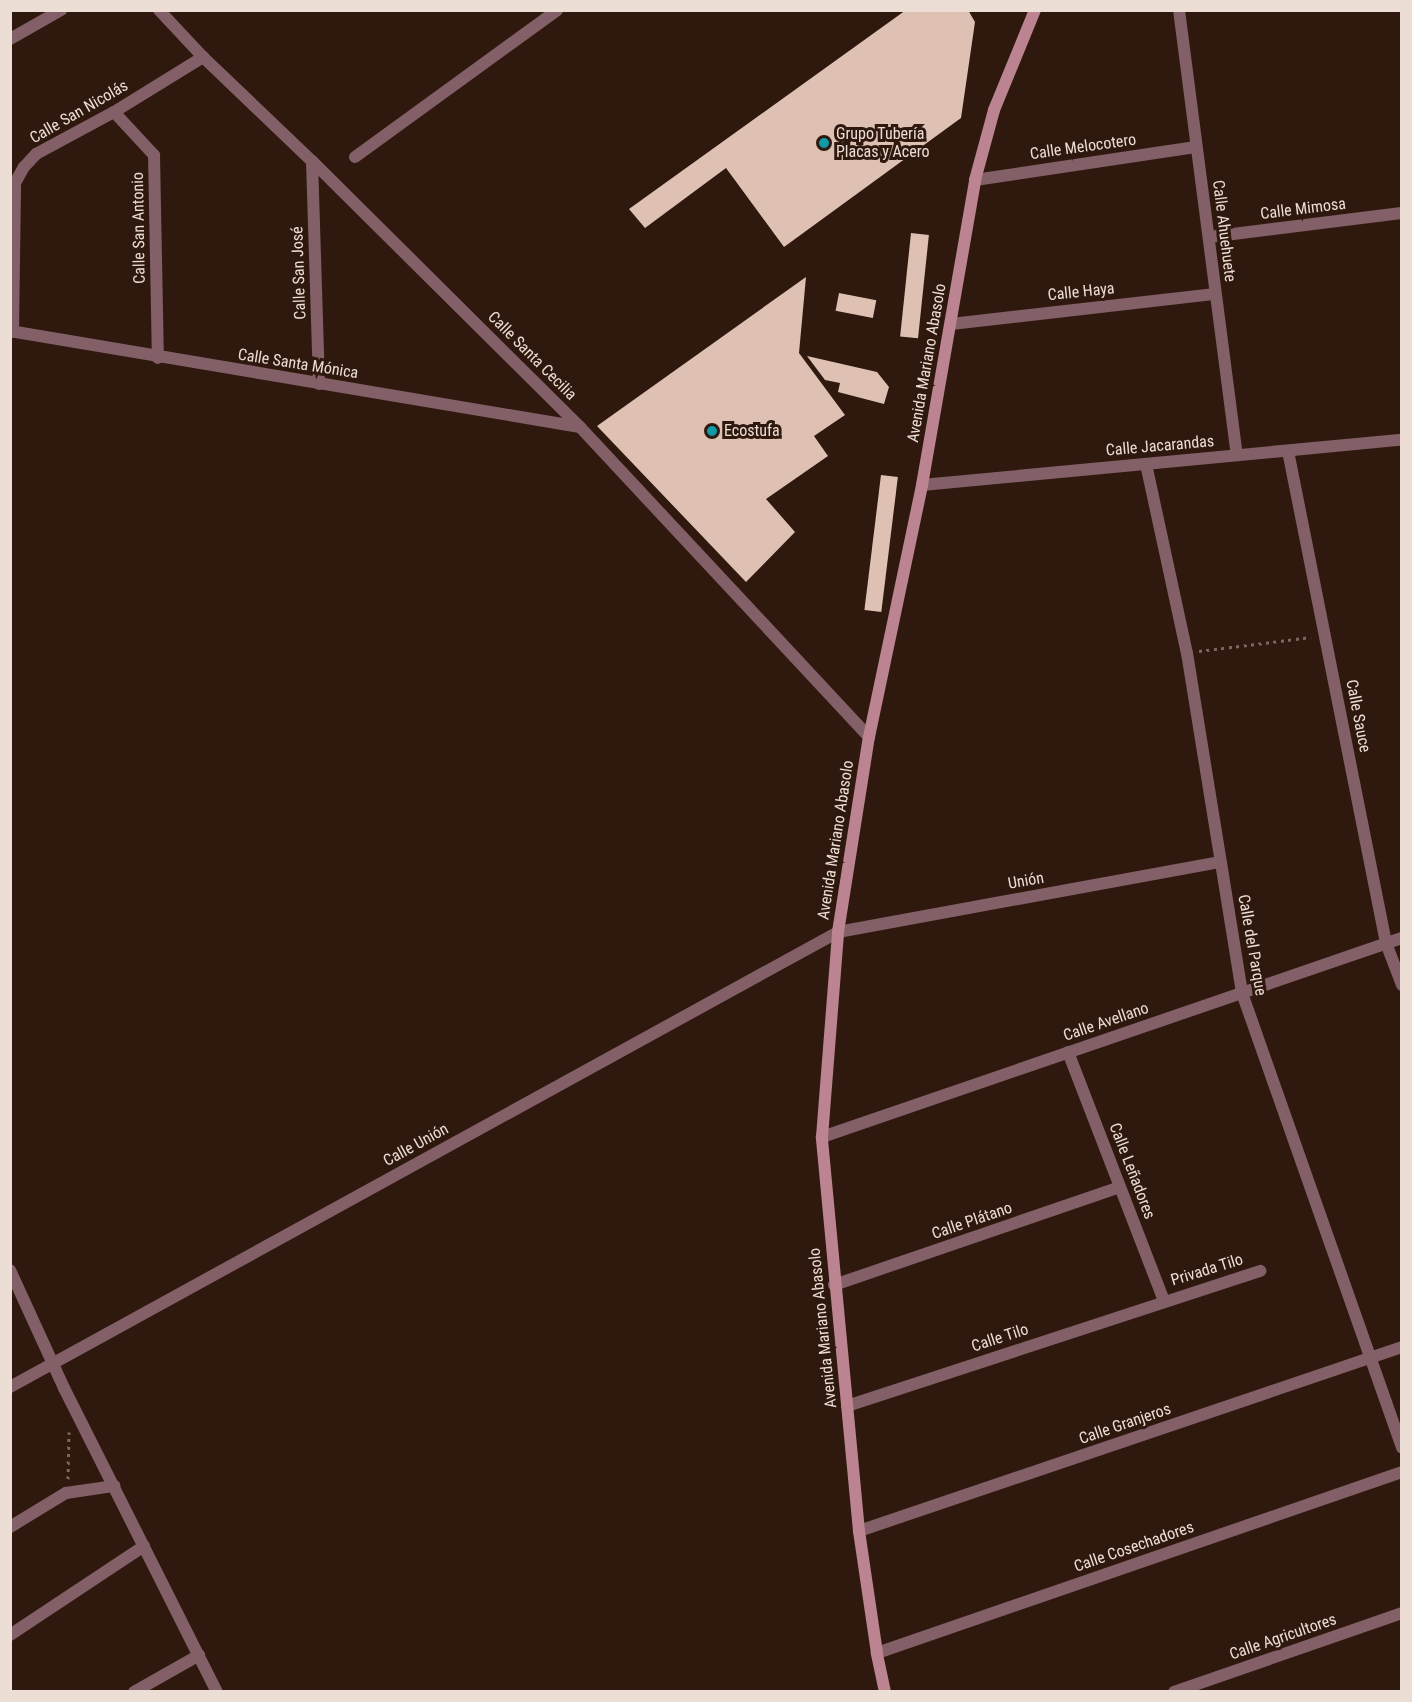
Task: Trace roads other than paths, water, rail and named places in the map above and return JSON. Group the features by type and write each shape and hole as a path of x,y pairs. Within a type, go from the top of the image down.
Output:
{"street":[{"path":"10,39 61,10"},
{"name":"Calle Santa Cecilia","path":"159,10 203,57 312,161 580,427 869,737"},
{"path":"355,157 557,10"},
{"name":"Avenida Mariano Abasolo","path":"885,1692 859,1531 834,1285 822,1137 838,932 869,737 922,485 975,180 994,110 1035,10"},
{"name":"Calle Ahuehuete","path":"1179,10 1237,455"},
{"name":"Calle San Nicolás","path":"12,332 15,183 24,167 36,154 114,112 203,57"},
{"name":"Calle San Antonio","path":"114,112 154,155 158,358"},
{"name":"Calle Melocotero","path":"975,180 1196,147"},
{"name":"Calle San José","path":"312,161 319,384"},
{"name":"Calle Mimosa","path":"1209,237 1401,213"},
{"name":"Calle Haya","path":"951,324 1215,294"},
{"name":"Calle Santa Mónica","path":"12,332 580,427"},
{"name":"Calle Jacarandas","path":"922,485 1401,440"},
{"name":"Calle Sauce","path":"1288,451 1386,943 1401,985"},
{"name":"Calle del Parque","path":"1146,464 1187,653 1242,993 1401,1448"},
{"name":"Unión","path":"838,932 1221,862"},
{"name":"Calle Unión","path":"10,1387 838,932"},
{"name":"Calle Avellano","path":"822,1137 1401,938"},
{"name":"Calle Leñadores","path":"1068,1052 1164,1301"},
{"name":"Calle Plátano","path":"834,1285 1120,1187"},
{"path":"10,1270 52,1365 217,1692"},
{"name":"Privada Tilo","path":"1164,1301 1260,1271"},
{"name":"Calle Tilo","path":"847,1406 1164,1301"},
{"name":"Calle Granjeros","path":"859,1531 1401,1347"},
{"name":"Calle Cosechadores","path":"877,1653 1401,1472"},
{"path":"10,1527 66,1493 114,1486"},
{"path":"11,1635 144,1546"},
{"name":"Calle Agricultores","path":"1174,1692 1401,1613"},
{"path":"134,1692 199,1655"}],"place":[{"name":"Grupo Tubería Placas y Acero","path":"824,143"},
{"name":"Ecostufa","path":"712,431"}]}
